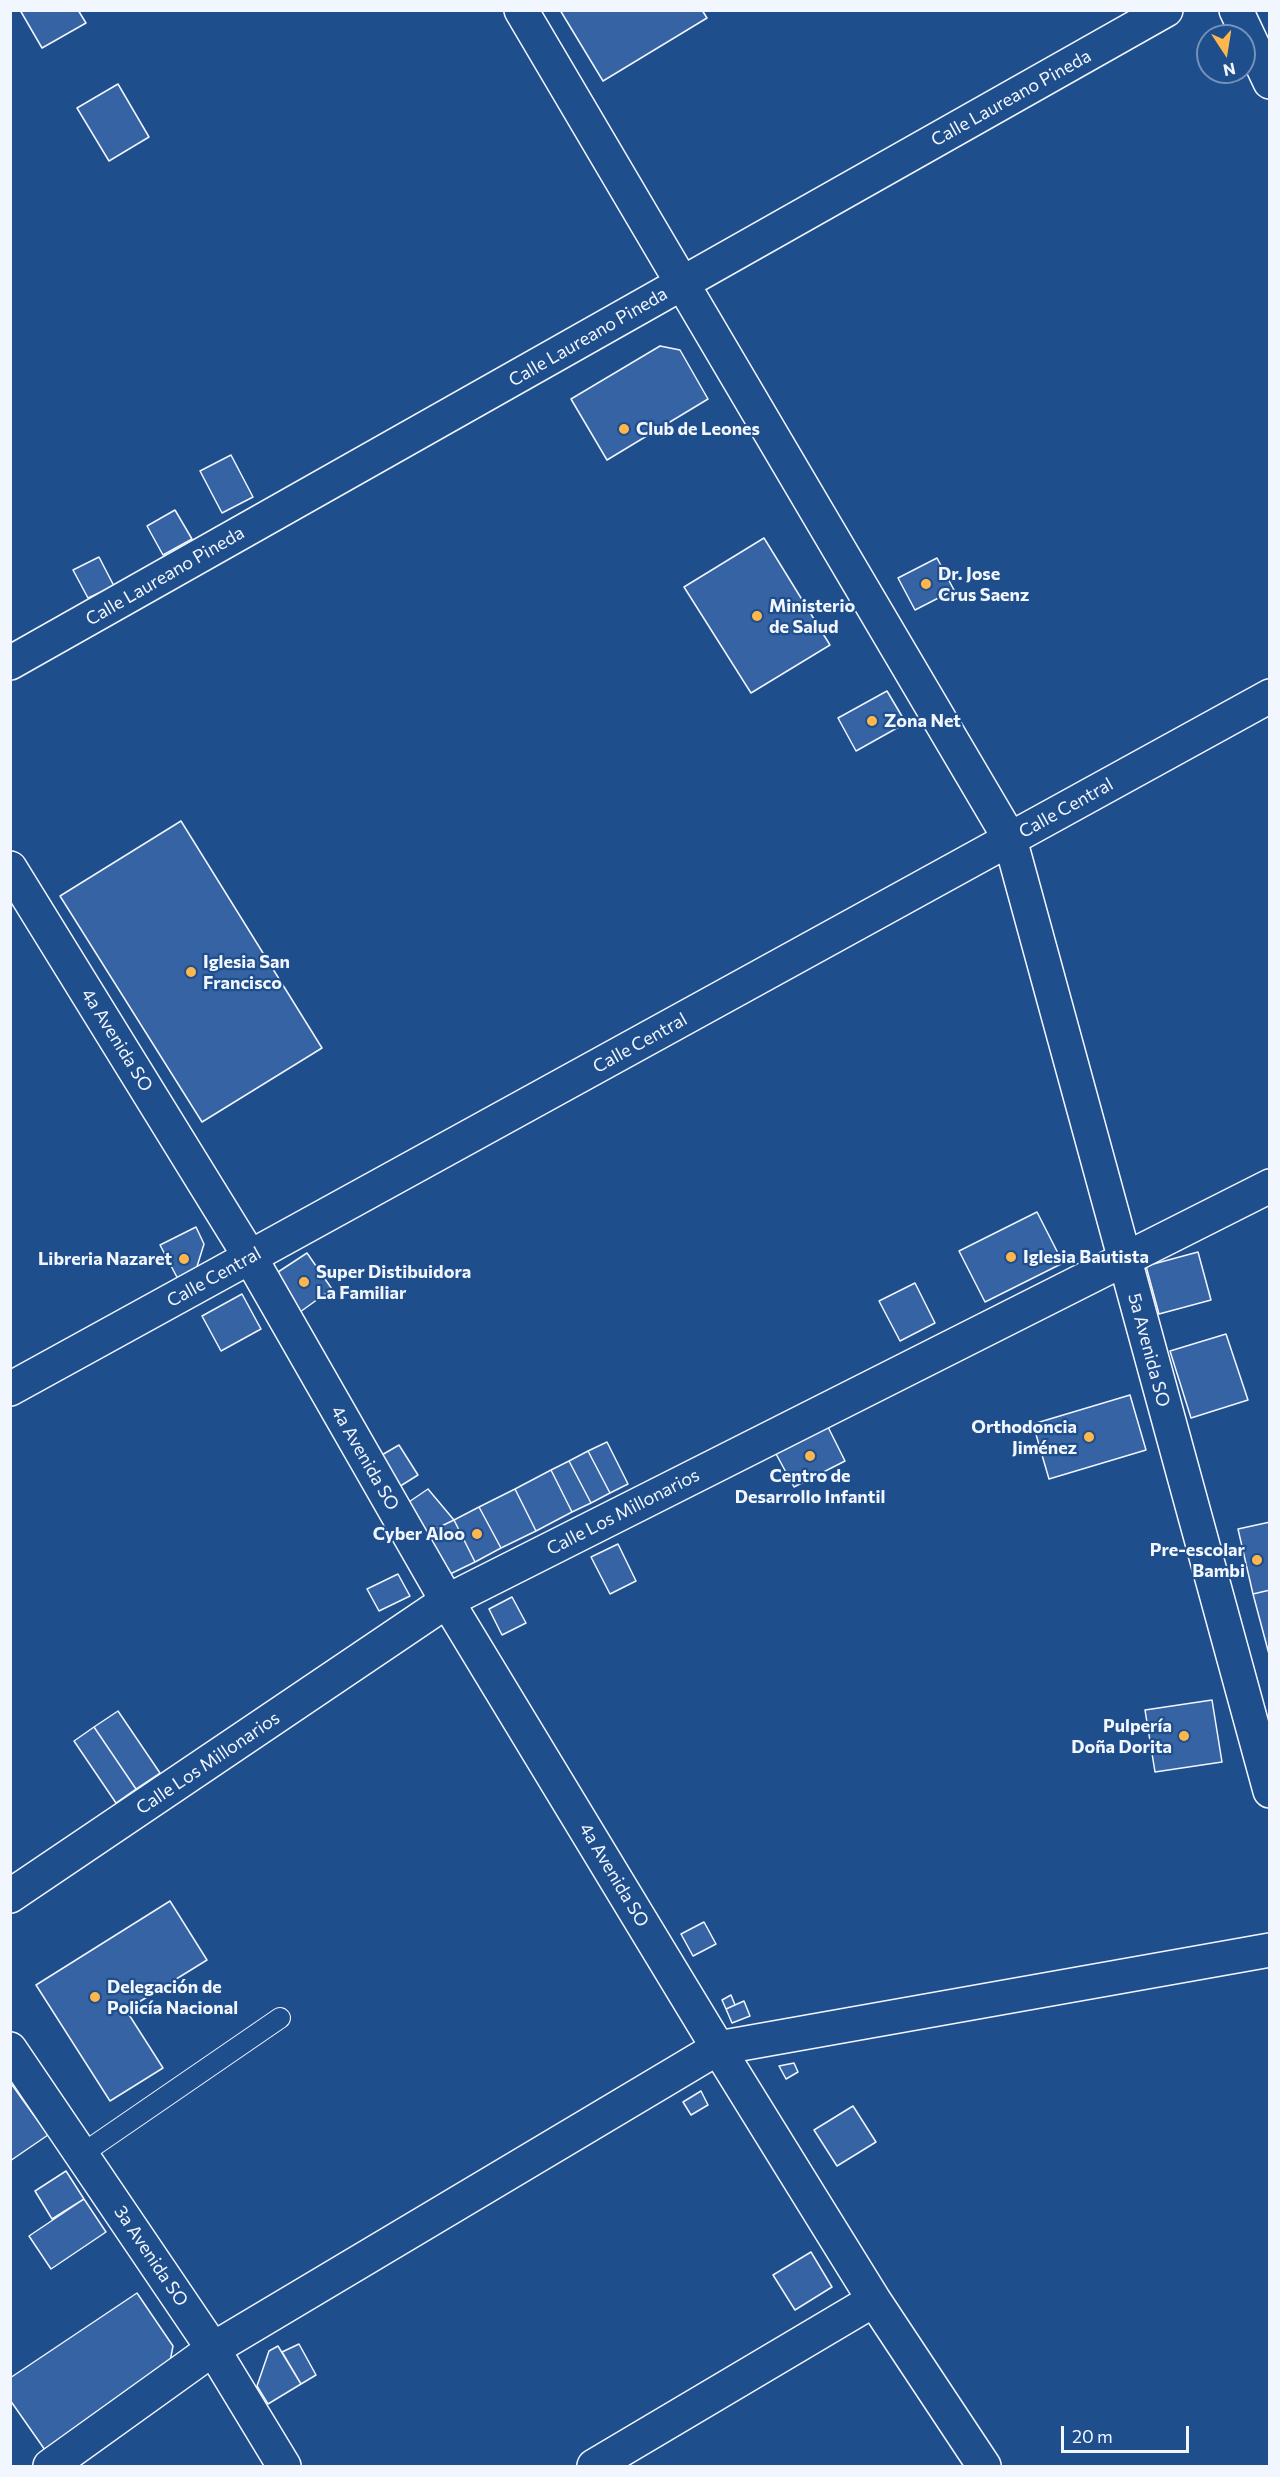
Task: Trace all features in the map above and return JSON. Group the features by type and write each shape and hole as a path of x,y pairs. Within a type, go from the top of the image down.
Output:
{"street":[{"name":"5a Avenida SO","path":"521,10 1010,839 1269,1791"},
{"name":"Calle Laureano Pineda","path":"10,663 1166,10"},
{"path":"1236,10 1269,82"},
{"name":"Calle Central","path":"10,1389 1269,696"},
{"name":"4a Avenida SO","path":"10,868 250,1257 447,1601 718,2048 874,2300 984,2466"},
{"name":"Calle Los Millonarios","path":"10,1896 447,1601 1269,1186"},
{"path":"50,2466 213,2349 718,2048 1269,1950"},
{"name":"3a Avenida SO","path":"10,2049 213,2349 284,2466"},
{"path":"594,2466 874,2300"}],"lane":[{"path":"82,2154 280,2018"}],"building":[{"path":"20,10 78,10 86,23 42,48"},
{"path":"560,10 702,10 707,18 603,81"},
{"path":"118,84 149,137 109,161 77,108"},
{"name":"Club de Leones","path":"660,346 680,350 708,399 607,460 571,399"},
{"path":"231,455 253,497 222,513 200,471"},
{"path":"175,510 192,539 163,555 147,526"},
{"name":"Ministerio de Salud","path":"764,538 830,645 751,693 684,587"},
{"path":"99,557 114,586 88,598 73,570"},
{"name":"Dr. Jose Crus Saenz","path":"937,558 954,590 915,610 898,578"},
{"name":"Zona Net","path":"887,691 906,723 856,751 838,718"},
{"name":"Iglesia San Francisco","path":"181,821 322,1048 202,1122 60,896"},
{"name":"Iglesia Bautista","path":"1037,1212 1063,1263 985,1302 959,1251"},
{"name":"Libreria Nazaret","path":"196,1227 204,1244 195,1273 179,1281 160,1245"},
{"path":"1198,1252 1211,1300 1159,1314 1146,1266"},
{"name":"Super Distibuidora La Familiar","path":"307,1253 332,1289 300,1312 275,1274"},
{"path":"915,1283 935,1323 900,1341 879,1301"},
{"path":"242,1294 261,1329 221,1351 202,1316"},
{"path":"1226,1334 1248,1400 1191,1418 1170,1351"},
{"name":"Orthodoncia Jiménez","path":"1130,1395 1146,1450 1049,1479 1033,1424"},
{"name":"Centro de Desarrollo Infantil","path":"827,1425 845,1461 794,1487 775,1452"},
{"path":"607,1442 628,1484 610,1493 588,1451"},
{"path":"399,1445 418,1475 394,1490 375,1459"},
{"path":"588,1451 610,1493 591,1503 569,1461"},
{"path":"569,1461 591,1503 572,1512 551,1470"},
{"path":"551,1470 572,1512 536,1531 515,1489"},
{"path":"428,1489 454,1520 427,1533 403,1506"},
{"path":"515,1489 536,1531 501,1548 479,1507"},
{"name":"Cyber Aloo","path":"479,1507 501,1548 475,1562 454,1520"},
{"path":"454,1520 475,1562 448,1575 427,1533"},
{"name":"Pre-escolar Bambi","path":"1270,1522 1270,1590 1253,1594 1238,1529"},
{"path":"618,1544 636,1581 610,1594 591,1557"},
{"path":"398,1574 410,1596 379,1611 367,1589"},
{"path":"1270,1590 1270,1658 1253,1594"},
{"path":"512,1597 526,1623 502,1635 489,1609"},
{"name":"Pulpería Doña Dorita","path":"1212,1700 1222,1762 1155,1772 1145,1710"},
{"path":"118,1711 160,1773 136,1789 94,1727"},
{"path":"94,1727 136,1789 116,1803 74,1741"},
{"name":"Delegación de Policía Nacional","path":"170,1901 207,1960 126,2010 163,2068 110,2101 36,1985"},
{"path":"704,1922 716,1944 693,1956 681,1934"},
{"path":"731,1995 735,2005 726,2009 722,2000"},
{"path":"744,2001 750,2016 732,2023 726,2009"},
{"path":"794,2063 798,2072 786,2079 779,2066"},
{"path":"10,2082 48,2135 10,2161"},
{"path":"701,2091 708,2105 691,2115 683,2102"},
{"path":"853,2106 876,2142 837,2166 814,2130"},
{"path":"66,2171 84,2199 52,2219 35,2191"},
{"path":"84,2199 106,2232 51,2269 29,2236"},
{"path":"811,2252 832,2287 795,2310 773,2275"},
{"path":"137,2293 173,2346 169,2367 45,2450 10,2400 10,2378"},
{"path":"299,2344 316,2375 301,2384 282,2352"},
{"path":"278,2346 301,2384 268,2404 257,2386 269,2351"}],"place":[{"name":"Club de Leones","path":"624,429"},
{"name":"Dr. Jose Crus Saenz","path":"926,584"},
{"name":"Ministerio de Salud","path":"757,616"},
{"name":"Zona Net","path":"872,721"},
{"name":"Iglesia San Francisco","path":"191,972"},
{"name":"Iglesia Bautista","path":"1011,1257"},
{"name":"Libreria Nazaret","path":"184,1259"},
{"name":"Super Distibuidora La Familiar","path":"304,1282"},
{"name":"Orthodoncia Jiménez","path":"1089,1437"},
{"name":"Centro de Desarrollo Infantil","path":"810,1456"},
{"name":"Cyber Aloo","path":"477,1534"},
{"name":"Pre-escolar Bambi","path":"1257,1560"},
{"name":"Pulpería Doña Dorita","path":"1184,1736"},
{"name":"Delegación de Policía Nacional","path":"95,1997"}]}
